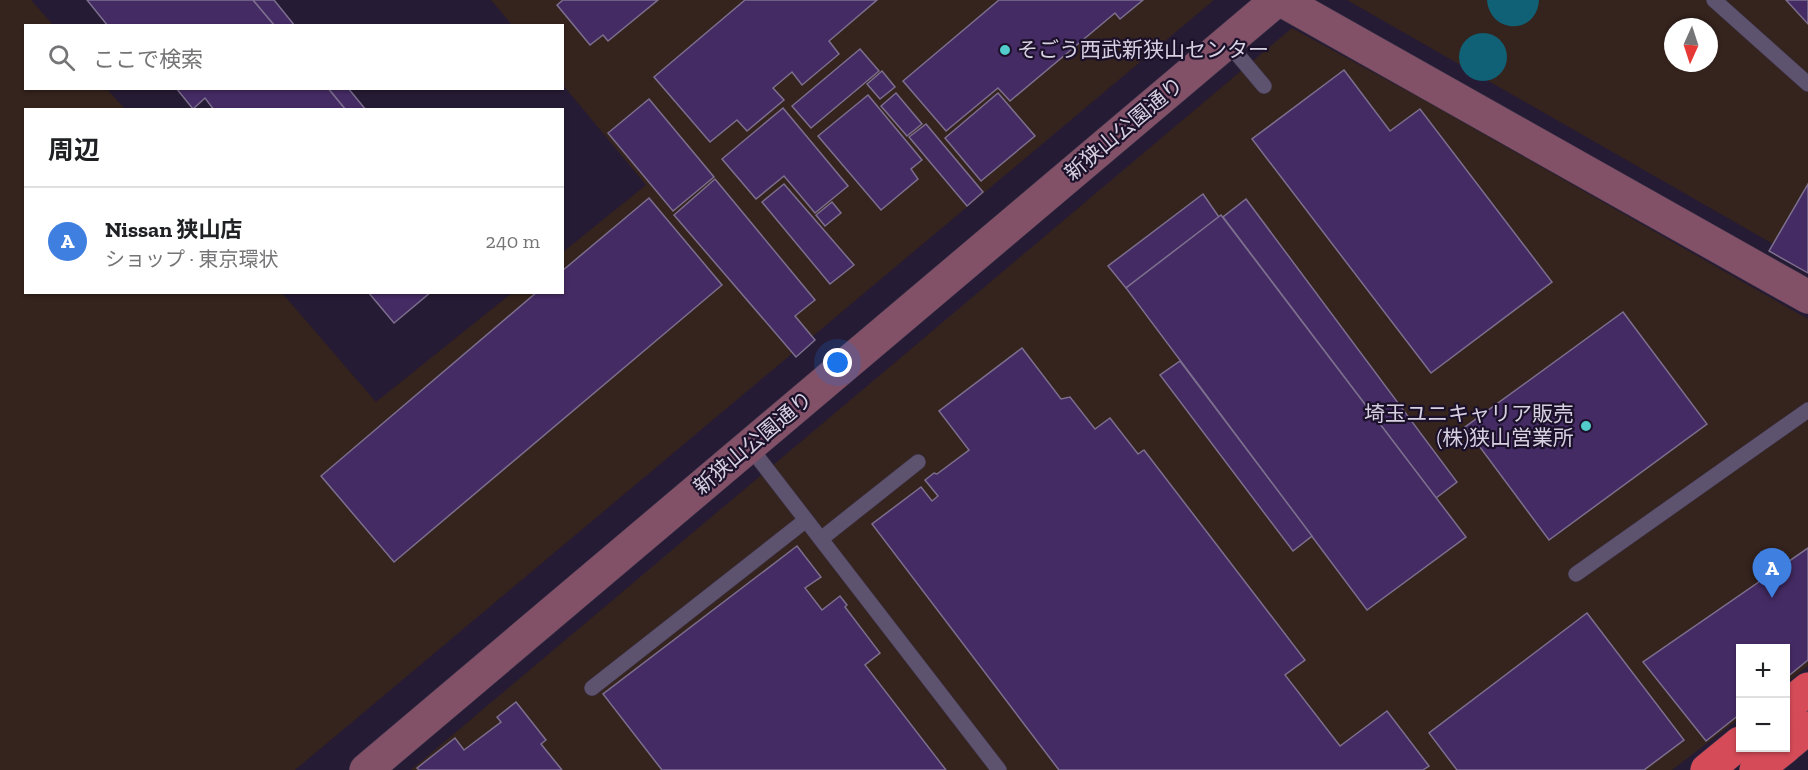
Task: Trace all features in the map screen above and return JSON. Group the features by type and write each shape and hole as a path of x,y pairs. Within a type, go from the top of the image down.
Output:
{"highway":[{"path":"1790,703 1808,689"},
{"path":"1790,743 1808,728"},
{"path":"1707,770 1736,746"},
{"path":"1756,770 1779,752"}],"street":[{"name":"新狭山公園通り","path":"366,770 1279,0"},
{"path":"1279,0 1808,297"}],"lane":[{"path":"1714,0 1808,84"},
{"path":"1227,42 1264,86"},
{"path":"1576,574 1808,410"},
{"path":"749,446 999,770"},
{"path":"821,539 918,462"},
{"path":"592,688 806,520"}],"shaded area":[{"path":"0,0 31,0 52,24 24,24 24,90 108,90 124,108 24,108 24,294 283,294 376,402 511,294 564,294 564,251 646,185 564,86 564,24 511,24 491,0 1214,0 295,770 0,770"},
{"path":"1347,0 1808,0 1808,264"},
{"path":"1292,28 1424,100 1808,319 1808,666 1790,680 1790,644 1736,644 1736,721 1672,770 411,770"}],"water":[{"path":"1487,0 1539,0 1530,20 1522,25 1513,26 1504,25 1496,20"},
{"path":"1478,33 1488,33 1500,40 1507,52 1507,62 1500,74 1488,81 1478,81 1463,70 1459,62 1459,52 1470,37"}],"building":[{"path":"87,0 253,0 273,24 106,24"},
{"path":"253,0 274,0 293,24 273,24"},
{"path":"563,0 658,0 608,41 603,35 590,45 557,5"},
{"path":"745,0 877,0 829,41 839,54 802,85 792,72 773,88 784,100 747,131 737,120 710,142 654,77"},
{"name":"そごう西武新狭山センター","path":"999,0 1143,0 1120,19 1115,13 1010,101 998,88 946,131 903,81"},
{"path":"1786,0 1808,0 1808,24"},
{"path":"860,49 879,71 811,128 792,106"},
{"path":"1344,70 1390,131 1420,109 1552,282 1431,373 1252,139"},
{"path":"882,71 895,87 880,99 867,84"},
{"path":"178,90 330,90 344,108 212,108 205,98 192,108"},
{"path":"330,90 350,90 364,108 344,108"},
{"path":"896,93 922,124 907,136 881,106"},
{"path":"998,93 1035,136 981,181 945,138"},
{"path":"868,95 922,160 911,169 918,179 881,210 818,136"},
{"path":"649,99 714,177 673,211 608,133"},
{"path":"783,108 848,186 815,213 784,176 756,199 722,159"},
{"path":"926,124 983,192 967,206 909,137"},
{"path":"715,179 815,300 795,316 815,340 796,357 674,215"},
{"path":"784,184 854,265 830,284 762,202"},
{"path":"1808,184 1808,273 1769,251"},
{"path":"1203,194 1219,217 1126,288 1108,266"},
{"path":"649,198 722,285 394,562 321,476 535,294 564,294 564,269"},
{"path":"1246,199 1457,482 1436,498 1223,217"},
{"path":"832,202 841,213 825,226 816,215"},
{"path":"1221,215 1466,537 1367,610 1126,288"},
{"path":"370,294 429,294 394,323"},
{"name":"埼玉ユニキャリア販売 (株)狭山営業所","path":"1623,312 1707,424 1549,540 1465,427"},
{"path":"1022,348 1061,399 1070,397 1095,429 1110,418 1138,454 1144,450 1305,660 1285,675 1340,746 1387,711 1429,766 1423,770 1059,770 872,524 921,487 932,501 938,496 925,480 934,473 937,474 969,450 939,411"},
{"path":"1180,361 1312,536 1293,551 1160,375"},
{"path":"797,546 821,577 805,588 822,610 840,596 847,605 845,607 880,653 865,665 946,770 662,770 603,694"},
{"path":"1808,548 1808,660 1790,675 1790,644 1736,644 1736,717 1706,741 1643,662"},
{"path":"1587,613 1684,740 1644,770 1457,770 1429,733"},
{"path":"516,702 546,740 541,744 562,770 419,770 417,768 455,738 464,750 501,722 497,717"}],"place":[{"name":"そごう西武新狭山センター","path":"1005,50"},
{"name":"埼玉ユニキャリア販売 (株)狭山営業所","path":"1586,426"},
{"name":"Nissan 狭山店","path":"1772,598"}]}
